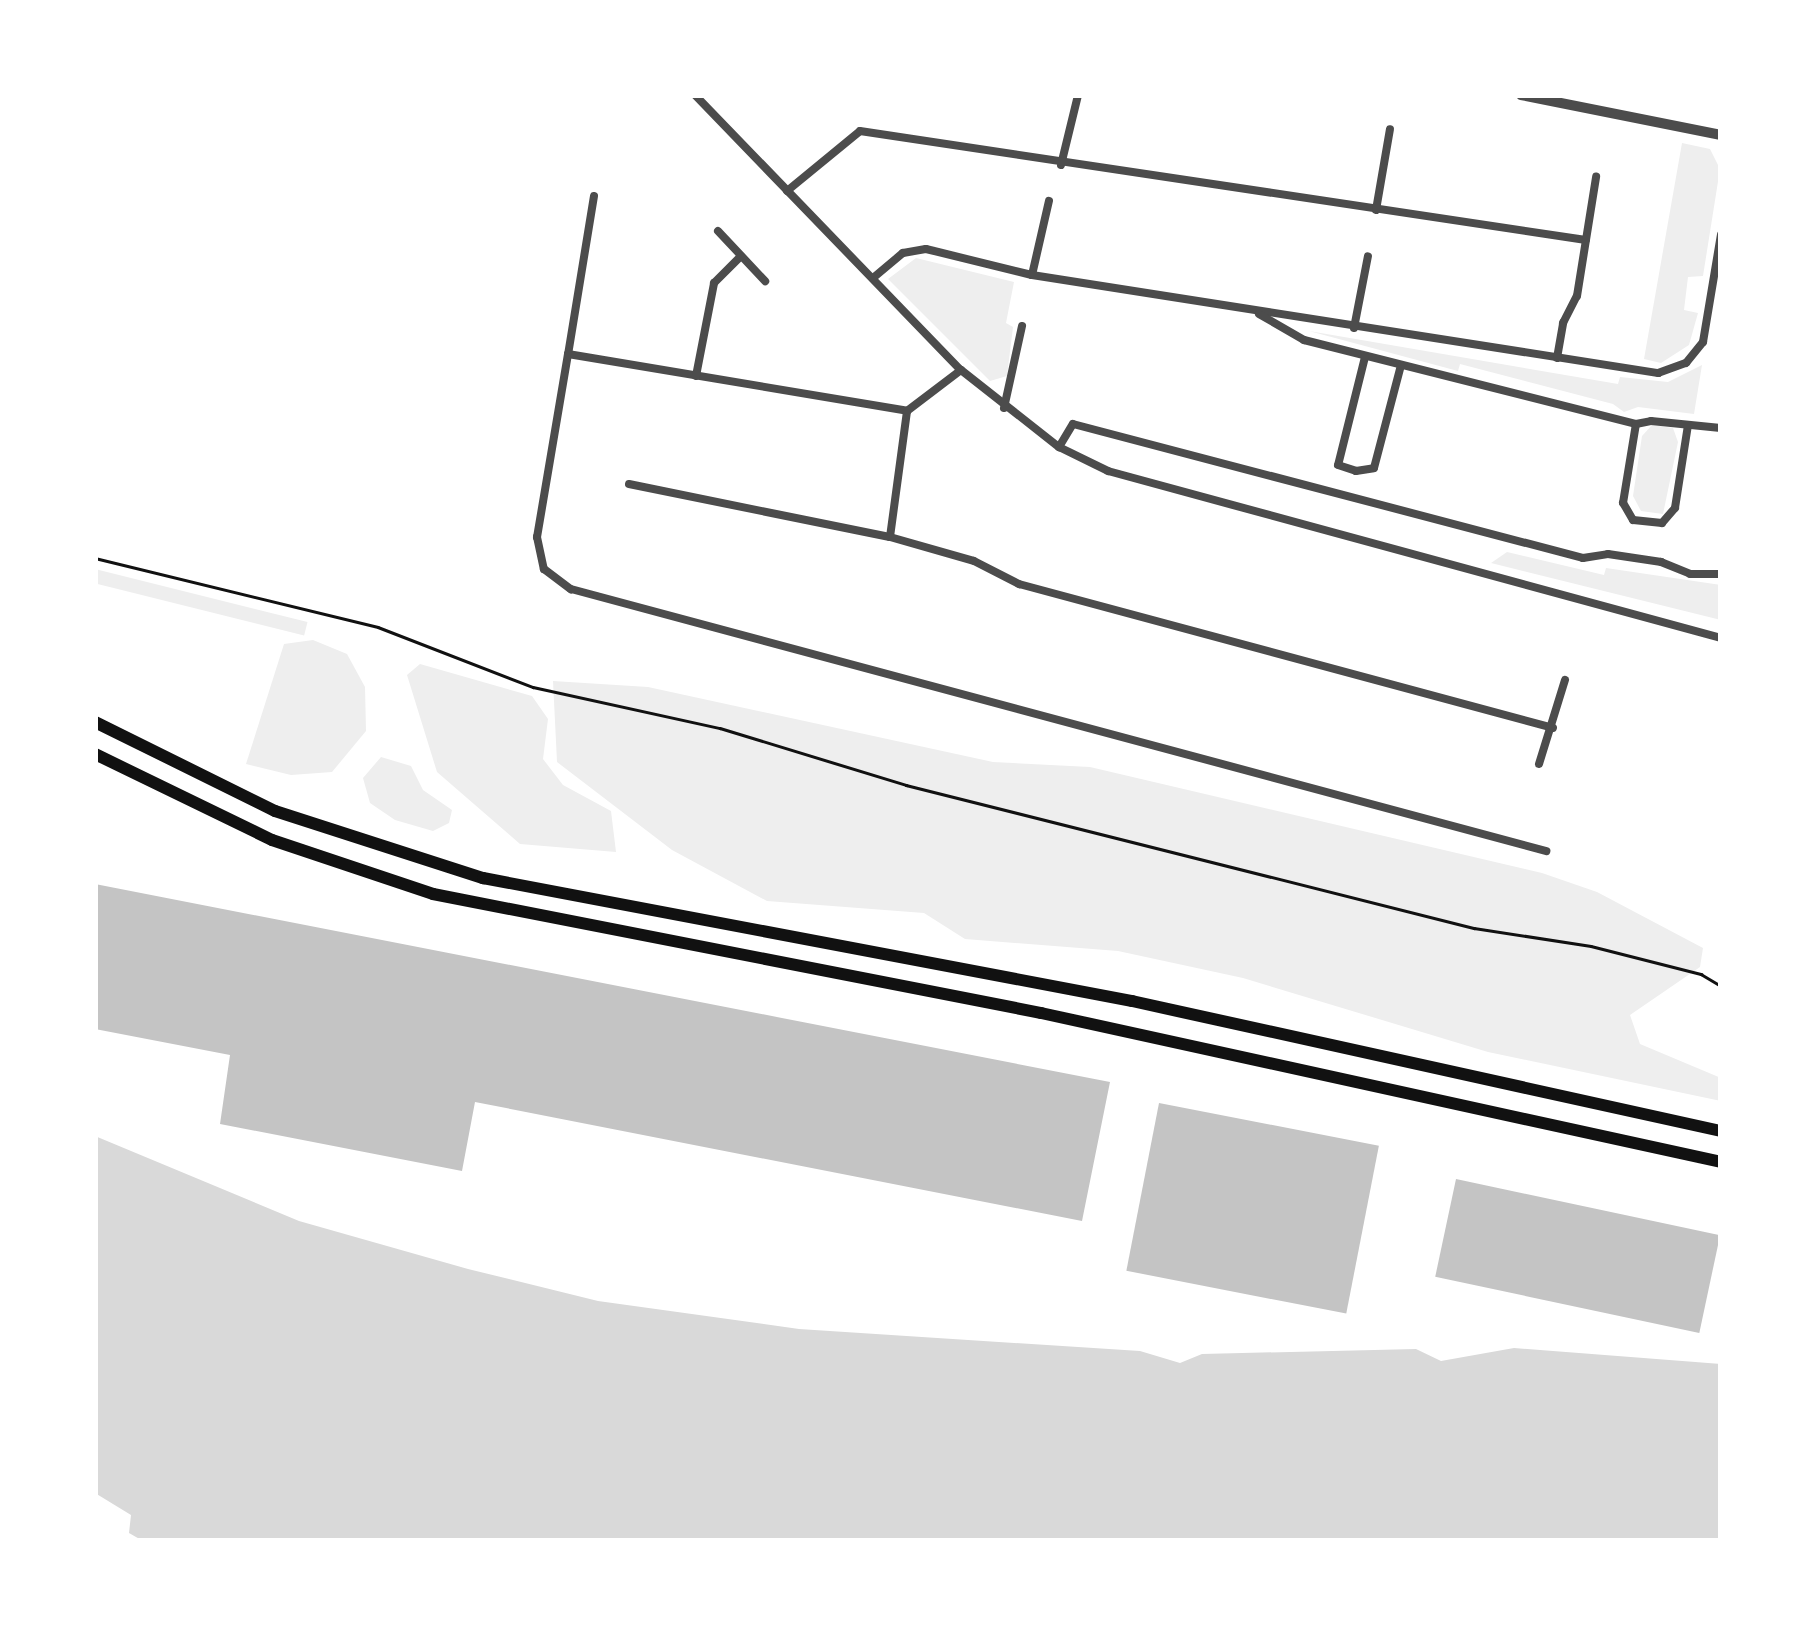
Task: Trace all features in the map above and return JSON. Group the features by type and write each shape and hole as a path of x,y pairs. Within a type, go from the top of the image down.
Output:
{"main road":[{"path":"95,722 275,811 483,878 1132,1001 1721,1131"},
{"path":"95,754 272,840 433,894 1042,1013 1721,1162"}],"street":[{"path":"695,95 961,370 1004,408 1059,447 1108,471 1721,638"},
{"path":"1058,164 1078,95"},
{"path":"1521,95 1721,135"},
{"path":"1376,210 1390,129"},
{"path":"787,191 860,131 1058,164 1586,240"},
{"path":"1557,358 1586,240 1596,177"},
{"path":"594,196 537,537 544,569 571,588 1546,851"},
{"path":"1032,275 1049,201"},
{"path":"718,231 765,281"},
{"path":"873,278 903,254 926,249 1032,275 1354,328 1557,358 1671,370 1703,342 1716,288 1721,235"},
{"path":"696,376 714,283 741,256"},
{"path":"1354,328 1368,256"},
{"path":"1250,310 1304,340 1365,357 1636,424 1721,428"},
{"path":"1004,408 1022,326"},
{"path":"568,354 908,411"},
{"path":"1365,357 1338,466 1356,472 1374,468 1401,365"},
{"path":"890,537 908,411 961,370"},
{"path":"1059,447 1073,424 1583,558 1608,554 1661,562 1690,574 1721,574"},
{"path":"1636,424 1622,503 1633,520 1662,523 1675,508 1688,425"},
{"path":"630,484 890,537 974,561 1019,584 1553,728"},
{"path":"1539,764 1566,680"}],"path":[{"path":"95,558 378,628 533,687 720,728 906,786 1474,928 1591,946 1701,974 1721,986"}],"shaded area":[{"path":"1682,143 1710,149 1720,169 1703,276 1688,277 1684,310 1698,313 1689,345 1661,363 1644,359"},
{"path":"916,258 1014,282 1006,323 1013,327 1007,376 990,381 888,279"},
{"path":"1309,331 1618,384 1620,377 1668,382 1702,365 1694,414 1638,407 1624,412 1613,404 1460,364 1458,371"},
{"path":"1652,425 1673,428 1678,442 1663,514 1641,511 1633,496 1642,436"},
{"path":"1507,552 1604,575 1606,568 1721,585 1721,620 1491,563"},
{"path":"95,569 307,622 304,636 95,583"},
{"path":"313,640 347,654 365,687 366,731 332,772 291,775 246,764 284,644"},
{"path":"420,664 532,696 548,719 543,759 563,785 611,811 616,852 520,844 437,772 407,675"},
{"path":"553,681 648,687 993,762 1090,767 1542,873 1597,892 1703,948 1700,967 1630,1015 1640,1044 1721,1078 1721,1101 1488,1052 1243,978 1118,951 965,939 924,913 767,901 672,850 557,762"},
{"path":"381,757 411,766 423,790 452,810 449,823 433,831 395,820 370,803 363,778"},
{"path":"95,1136 299,1221 598,1301 799,1329 1140,1351 1180,1363 1202,1354 1416,1349 1441,1361 1514,1348 1721,1364 1721,1541 143,1541 129,1533 131,1515 95,1493"}],"building":[{"path":"95,884 1110,1082 1082,1221 475,1102 462,1171 220,1124 230,1055 95,1029"},
{"path":"1159,1103 1379,1146 1346,1314 1126,1271"},
{"path":"1456,1179 1720,1235 1699,1333 1435,1277"}]}
